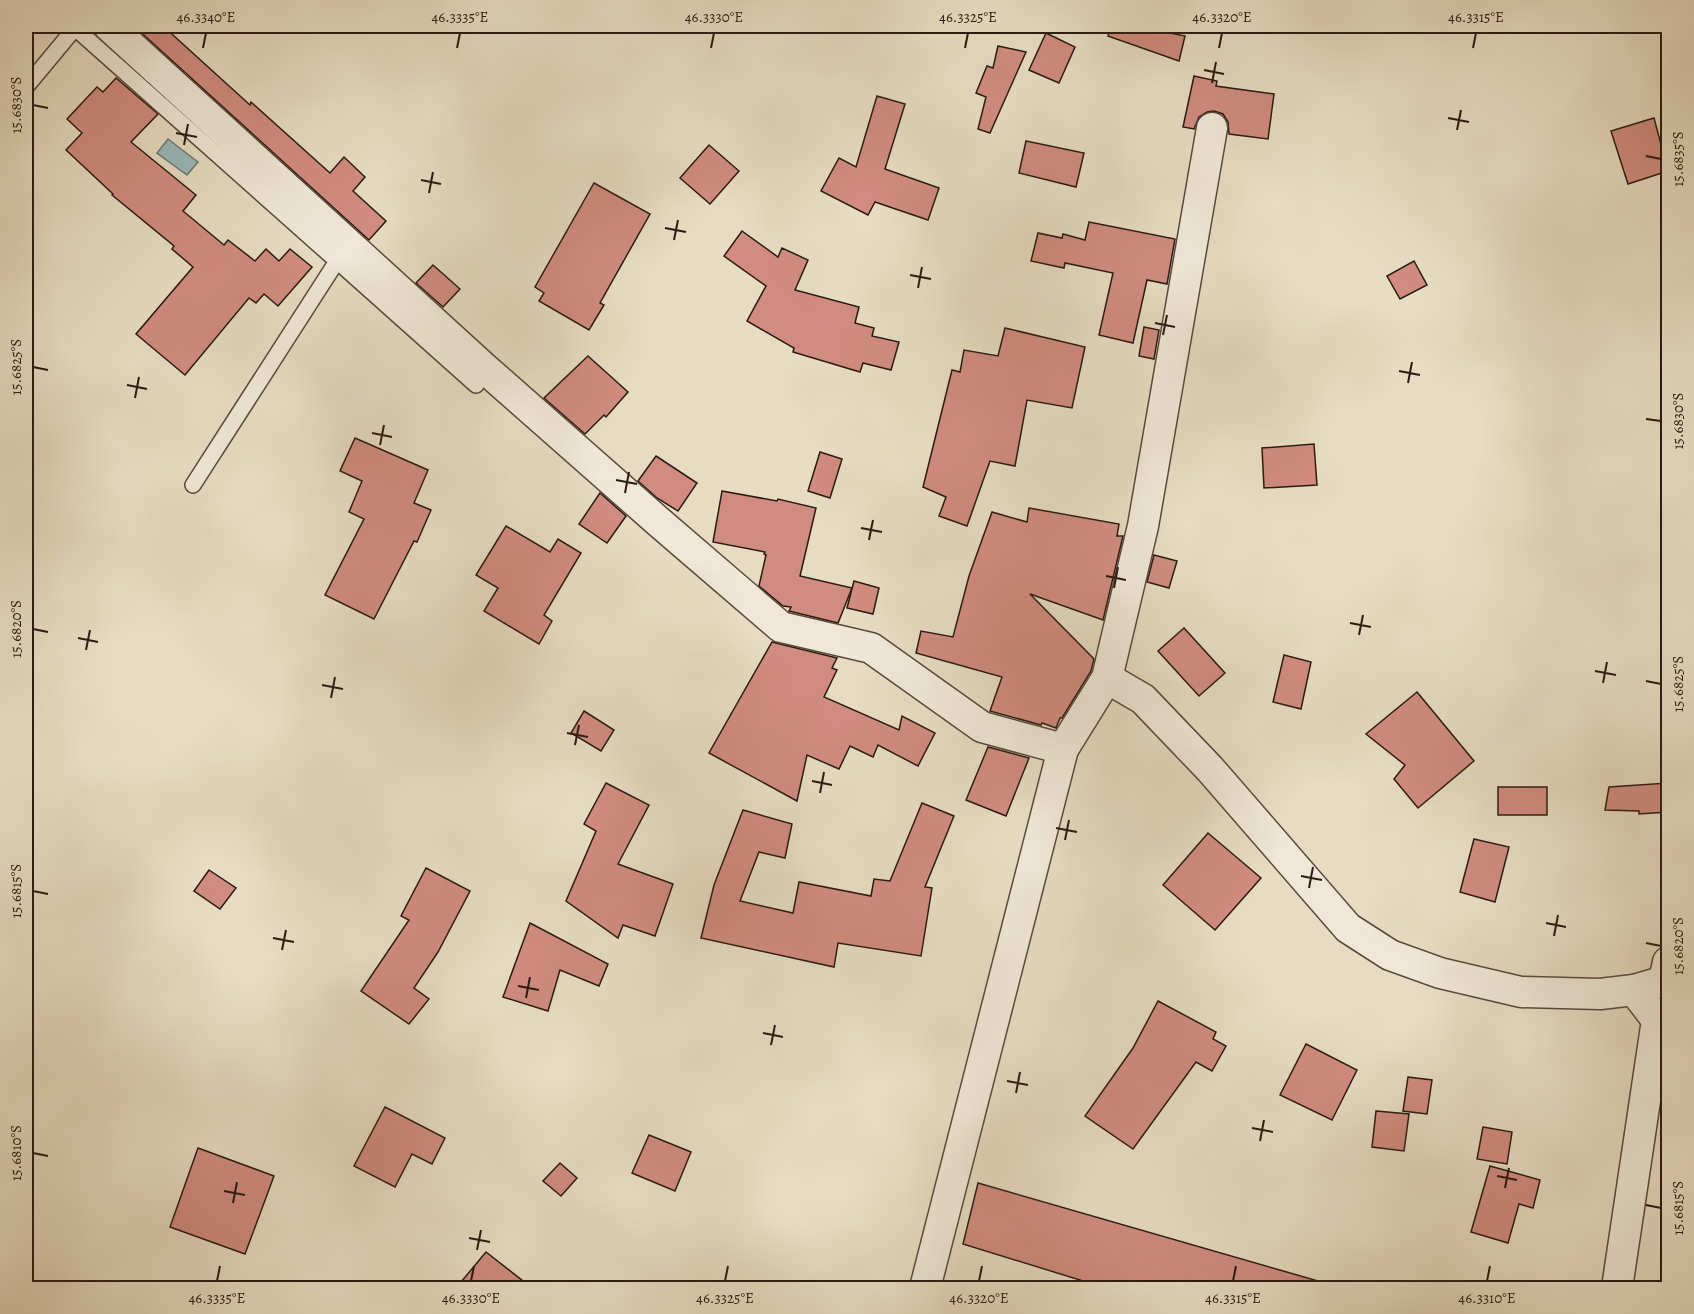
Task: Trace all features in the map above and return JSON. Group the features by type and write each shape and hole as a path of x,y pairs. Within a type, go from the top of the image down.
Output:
{"street":[{"path":"108,26 483,367 781,627 871,648 982,727 1063,749"},
{"path":"925,1288 1063,749 1107,678 1143,526 1212,128"},
{"path":"1107,678 1151,706 1210,769 1348,928 1390,955 1440,974 1521,992 1600,993 1634,990 1664,981 1668,962"},
{"path":"1617,1288 1657,1020 1634,990"}],"lane":[{"path":"26,87 75,28 476,384"},
{"path":"193,485 338,261"}],"water":[{"path":"168,139 198,162 187,175 157,153"}],"building":[{"path":"134,26 163,26 250,105 251,102 330,173 344,157 365,177 353,191 386,221 369,240"},
{"path":"1111,26 1136,26 1185,36 1179,61 1108,36"},
{"path":"1046,33 1075,47 1059,83 1029,70"},
{"path":"998,46 1026,52 990,133 978,129 986,97 976,93 987,66 993,68"},
{"path":"1194,76 1217,81 1216,86 1274,94 1268,139 1229,134 1228,122 1223,114 1214,111 1199,117 1194,129 1183,127"},
{"path":"116,78 158,114 131,142 196,195 183,211 224,245 228,240 255,261 266,249 279,261 290,249 312,267 278,306 264,294 256,303 249,298 185,375 136,334 193,267 172,249 174,246 112,195 66,150 82,133 67,119 97,87 103,92"},
{"path":"877,96 905,104 885,169 939,188 928,220 875,202 868,215 821,191 839,158 856,167"},
{"path":"1654,118 1668,171 1628,184 1611,131"},
{"path":"1026,141 1084,153 1076,187 1019,173"},
{"path":"709,145 739,171 710,204 680,178"},
{"path":"594,183 650,214 600,303 604,305 589,330 539,301 544,293 535,287"},
{"path":"1089,222 1175,239 1167,284 1147,280 1133,343 1099,335 1113,273 1065,263 1064,268 1031,261 1038,233 1062,238 1063,234 1085,240"},
{"path":"742,231 778,257 782,248 808,260 795,290 859,307 855,323 874,328 872,336 899,342 891,370 863,363 860,372 793,352 794,348 747,321 766,286 724,256"},
{"path":"1414,261 1427,285 1400,299 1387,276"},
{"path":"433,265 460,289 443,307 416,283"},
{"path":"1144,327 1159,330 1154,359 1139,356"},
{"path":"1005,328 1085,347 1072,408 1027,400 1015,466 990,461 967,526 939,516 946,497 923,487 952,370 960,372 964,350 998,356"},
{"path":"588,356 628,392 606,417 604,415 585,434 544,398"},
{"path":"355,438 428,470 414,503 431,510 417,542 414,541 374,619 325,595 364,519 349,512 362,481 340,471"},
{"path":"1314,444 1317,485 1264,488 1262,448"},
{"path":"820,452 842,459 830,498 808,491"},
{"path":"656,456 697,483 678,511 657,498 638,481"},
{"path":"722,491 777,501 778,499 816,508 800,576 852,588 838,623 789,611 791,607 783,606 759,586 765,552 713,542"},
{"path":"600,493 626,516 607,543 579,524"},
{"path":"1029,508 1119,524 1117,536 1123,536 1103,620 1030,594 1094,659 1091,671 1060,718 1056,728 990,711 1002,677 916,653 921,631 953,637 969,576 992,512 1027,522"},
{"path":"506,526 550,552 558,539 581,553 544,615 552,621 539,644 484,611 498,588 476,575"},
{"path":"1154,555 1177,561 1169,588 1147,582"},
{"path":"854,581 879,588 873,614 847,608"},
{"path":"1184,628 1225,673 1199,696 1158,651"},
{"path":"772,642 837,658 832,668 837,670 824,697 899,730 902,716 935,733 918,766 878,745 873,757 850,746 839,769 807,755 797,801 709,753"},
{"path":"1284,655 1311,662 1301,709 1273,702"},
{"path":"1417,692 1474,761 1418,808 1394,779 1405,765 1366,734"},
{"path":"584,711 614,730 601,751 571,733"},
{"path":"988,747 1029,758 1006,816 966,800"},
{"path":"606,783 649,805 618,864 673,884 655,936 623,925 618,938 566,901 596,831 584,824"},
{"path":"1668,783 1668,812 1639,814 1639,811 1605,810 1609,787"},
{"path":"1498,787 1547,787 1547,815 1498,815"},
{"path":"922,803 954,816 925,887 932,888 921,956 838,943 834,967 701,938 714,885 743,810 792,824 785,858 759,852 740,901 793,913 799,882 871,896 874,879 890,881"},
{"path":"1208,833 1261,878 1215,930 1163,885"},
{"path":"1474,839 1509,847 1495,902 1460,892"},
{"path":"426,868 470,891 438,952 414,988 429,999 409,1024 361,991 409,920 401,916"},
{"path":"209,870 236,888 220,909 194,891"},
{"path":"530,923 608,964 599,986 560,970 548,1011 503,997"},
{"path":"1158,1001 1216,1032 1213,1039 1226,1046 1212,1071 1196,1062 1133,1149 1085,1116 1133,1048"},
{"path":"1306,1044 1357,1070 1332,1120 1280,1095"},
{"path":"1408,1077 1432,1080 1427,1114 1403,1111"},
{"path":"385,1107 445,1138 432,1164 412,1154 395,1187 354,1166"},
{"path":"1376,1111 1409,1114 1404,1151 1372,1147"},
{"path":"1483,1127 1512,1132 1507,1164 1477,1159"},
{"path":"649,1135 691,1152 675,1191 632,1173"},
{"path":"198,1148 274,1176 245,1254 170,1227"},
{"path":"560,1163 577,1178 561,1196 543,1181"},
{"path":"1490,1166 1540,1180 1533,1208 1519,1204 1508,1243 1471,1232"},
{"path":"978,1183 1318,1281 1317,1288 1106,1288 963,1244"},
{"path":"486,1252 532,1288 456,1288"}]}
